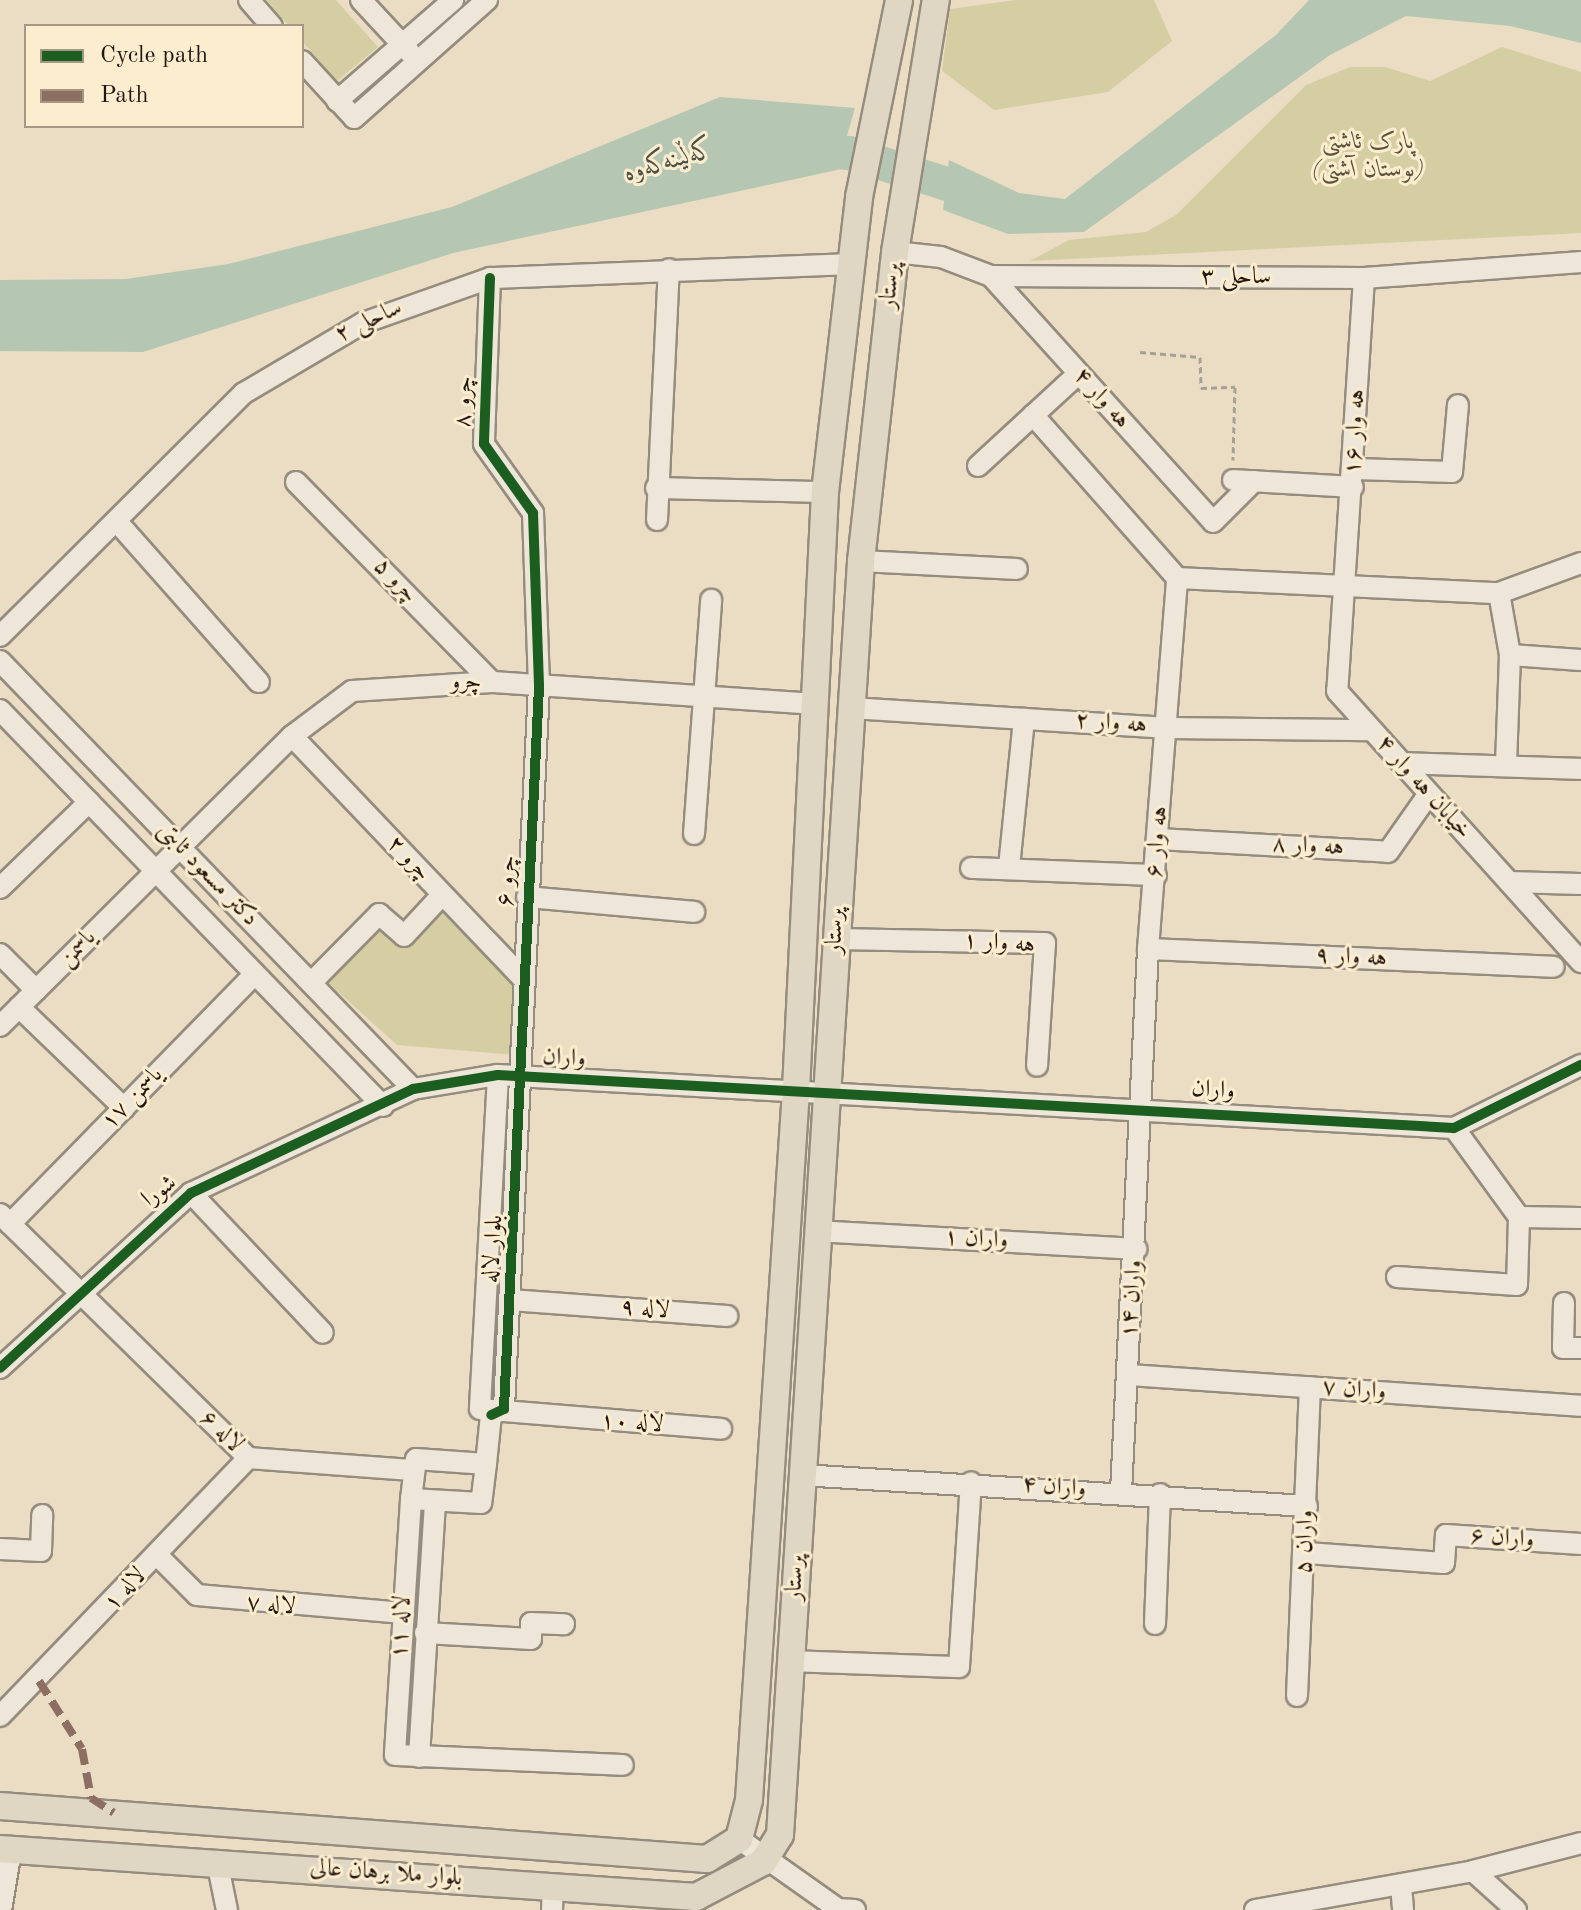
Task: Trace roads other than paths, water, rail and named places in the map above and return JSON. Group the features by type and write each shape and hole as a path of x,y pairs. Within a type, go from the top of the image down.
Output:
{"main road":[{"name":"پرستار","path":"739,1839 749,1800 796,1090 825,492 859,197 899,0"},
{"name":"پرستار","path":"763,1862 785,1806 801,1475 861,561 895,252 936,0"},
{"name":"بلوار ملا برهان عالی","path":"0,1806 707,1859 739,1839"},
{"name":"بلوار ملا برهان عالی","path":"6,1850 217,1861 552,1899 696,1897 763,1862"}],"street":[{"path":"249,0 270,24"},
{"path":"361,0 418,61"},
{"path":"337,101 453,0"},
{"path":"304,63 354,118 487,0"},
{"name":"ساحلی ۳","path":"895,252 941,257 991,276 1364,278 1581,262"},
{"name":"ساحلی ۲","path":"0,636 119,524 244,393 295,358 410,303 490,278 849,264"},
{"path":"657,520 656,488 669,269"},
{"name":"هه وار ۴","path":"991,276 1213,522 1254,481"},
{"name":"چرو ۸","path":"490,278 484,444 533,513"},
{"name":"هه وار ۱۶","path":"1342,585 1354,478 1364,278"},
{"path":"978,466 1078,374"},
{"path":"1233,480 1354,478 1452,472 1458,405"},
{"path":"1033,415 1177,578 1499,593 1581,563"},
{"name":"چرو ۵","path":"296,482 492,682"},
{"path":"656,488 825,492"},
{"name":"چرو ۶","path":"525,1077 527,897 539,687 533,513"},
{"path":"119,524 259,682"},
{"path":"861,561 1017,569"},
{"name":"هه وار ۶","path":"1143,1106 1148,949 1168,728 1177,578"},
{"name":"خیابان هه وار ۴","path":"1342,585 1337,691 1581,962"},
{"path":"1499,593 1510,655 1506,765"},
{"path":"694,834 711,600"},
{"path":"1510,655 1581,660"},
{"name":"دکتر مسعود ثابتی","path":"0,661 413,1089"},
{"name":"چرو","path":"181,849 292,736 352,691 492,682 813,704"},
{"name":"هه وار ۲","path":"851,708 1168,728 1371,730"},
{"name":"دکتر مسعود ثابتی","path":"0,710 383,1106"},
{"path":"1009,867 1024,719"},
{"name":"چرو ۲","path":"292,736 525,981"},
{"path":"1402,763 1581,769"},
{"name":"هه وار ۸","path":"1159,839 1388,852 1428,795"},
{"path":"0,888 89,802"},
{"name":"یاسمن","path":"0,1026 181,849"},
{"path":"971,868 1009,867 1156,875"},
{"path":"1509,882 1581,884"},
{"path":"311,983 379,914 404,936 442,895"},
{"path":"527,897 694,912"},
{"name":"هه وار ۱","path":"835,939 1045,943 1037,1066"},
{"name":"هه وار ۹","path":"1148,949 1554,967"},
{"path":"0,954 36,990"},
{"name":"یاسمن ۱۷","path":"5,1219 124,1108 255,974"},
{"path":"19,1007 124,1108"},
{"path":"1397,1277 1517,1285 1519,1217 1454,1128 1581,1065"},
{"name":"واران","path":"383,1106 413,1089 498,1075 796,1090"},
{"name":"بلوار لاله","path":"498,1075 480,1409 491,1415 504,1409 525,1077"},
{"path":"796,1090 827,1092"},
{"name":"واران","path":"827,1092 1143,1106 1454,1128"},
{"name":"شورا","path":"0,1368 77,1290 191,1193 233,1168 383,1106"},
{"name":"واران ۱۴","path":"1121,1492 1143,1106"},
{"path":"191,1193 323,1333"},
{"path":"1519,1217 1581,1218"},
{"name":"لاله ۶","path":"5,1219 248,1458 412,1470 416,1459 486,1464"},
{"name":"واران ۱","path":"816,1231 1136,1249"},
{"name":"لاله ۹","path":"510,1300 727,1316"},
{"path":"1564,1303 1563,1348 1581,1348"},
{"name":"واران ۷","path":"1128,1375 1581,1406"},
{"name":"واران ۵","path":"1297,1696 1307,1553 1310,1387"},
{"path":"411,1499 481,1503 491,1415"},
{"name":"لاله ۱۰","path":"491,1415 721,1429"},
{"name":"لاله ۱","path":"0,1716 158,1556 248,1458"},
{"name":"لاله ۱۱","path":"412,1470 395,1755 419,1757 435,1501"},
{"name":"واران ۴","path":"801,1475 971,1482 1307,1506"},
{"path":"792,1661 959,1667 971,1482"},
{"path":"1155,1624 1160,1494"},
{"path":"0,1549 41,1551 42,1515"},
{"name":"واران ۶","path":"1307,1553 1444,1563 1446,1535 1581,1544"},
{"name":"لاله ۷","path":"158,1556 197,1595 403,1613"},
{"name":"لاله ۱۱","path":"425,1633 531,1639 531,1623 564,1624"},
{"path":"419,1757 623,1765"},
{"path":"739,1839 763,1862 838,1909 855,1910"},
{"path":"1255,1910 1401,1886 1581,1843"},
{"path":"1,1910 6,1850"},
{"path":"217,1861 227,1910"},
{"path":"1473,1871 1516,1910"},
{"path":"1401,1886 1403,1910"}],"water":[{"path":"1309,0 1581,0 1581,43 1510,26 1406,16 1330,55 1084,232 1008,234 943,210 949,160 1019,193 1065,199 1276,35"},
{"path":"720,97 855,108 837,170 453,253 143,352 0,351 0,280 126,279 228,264 452,207"}],"waterway":[{"name":"کەڵینەکەوە","path":"796,150 849,153 988,197"}],"park label":[{"name":"پارک ئاشتی (بوستان آشتی)","path":"1368,157"}]}
